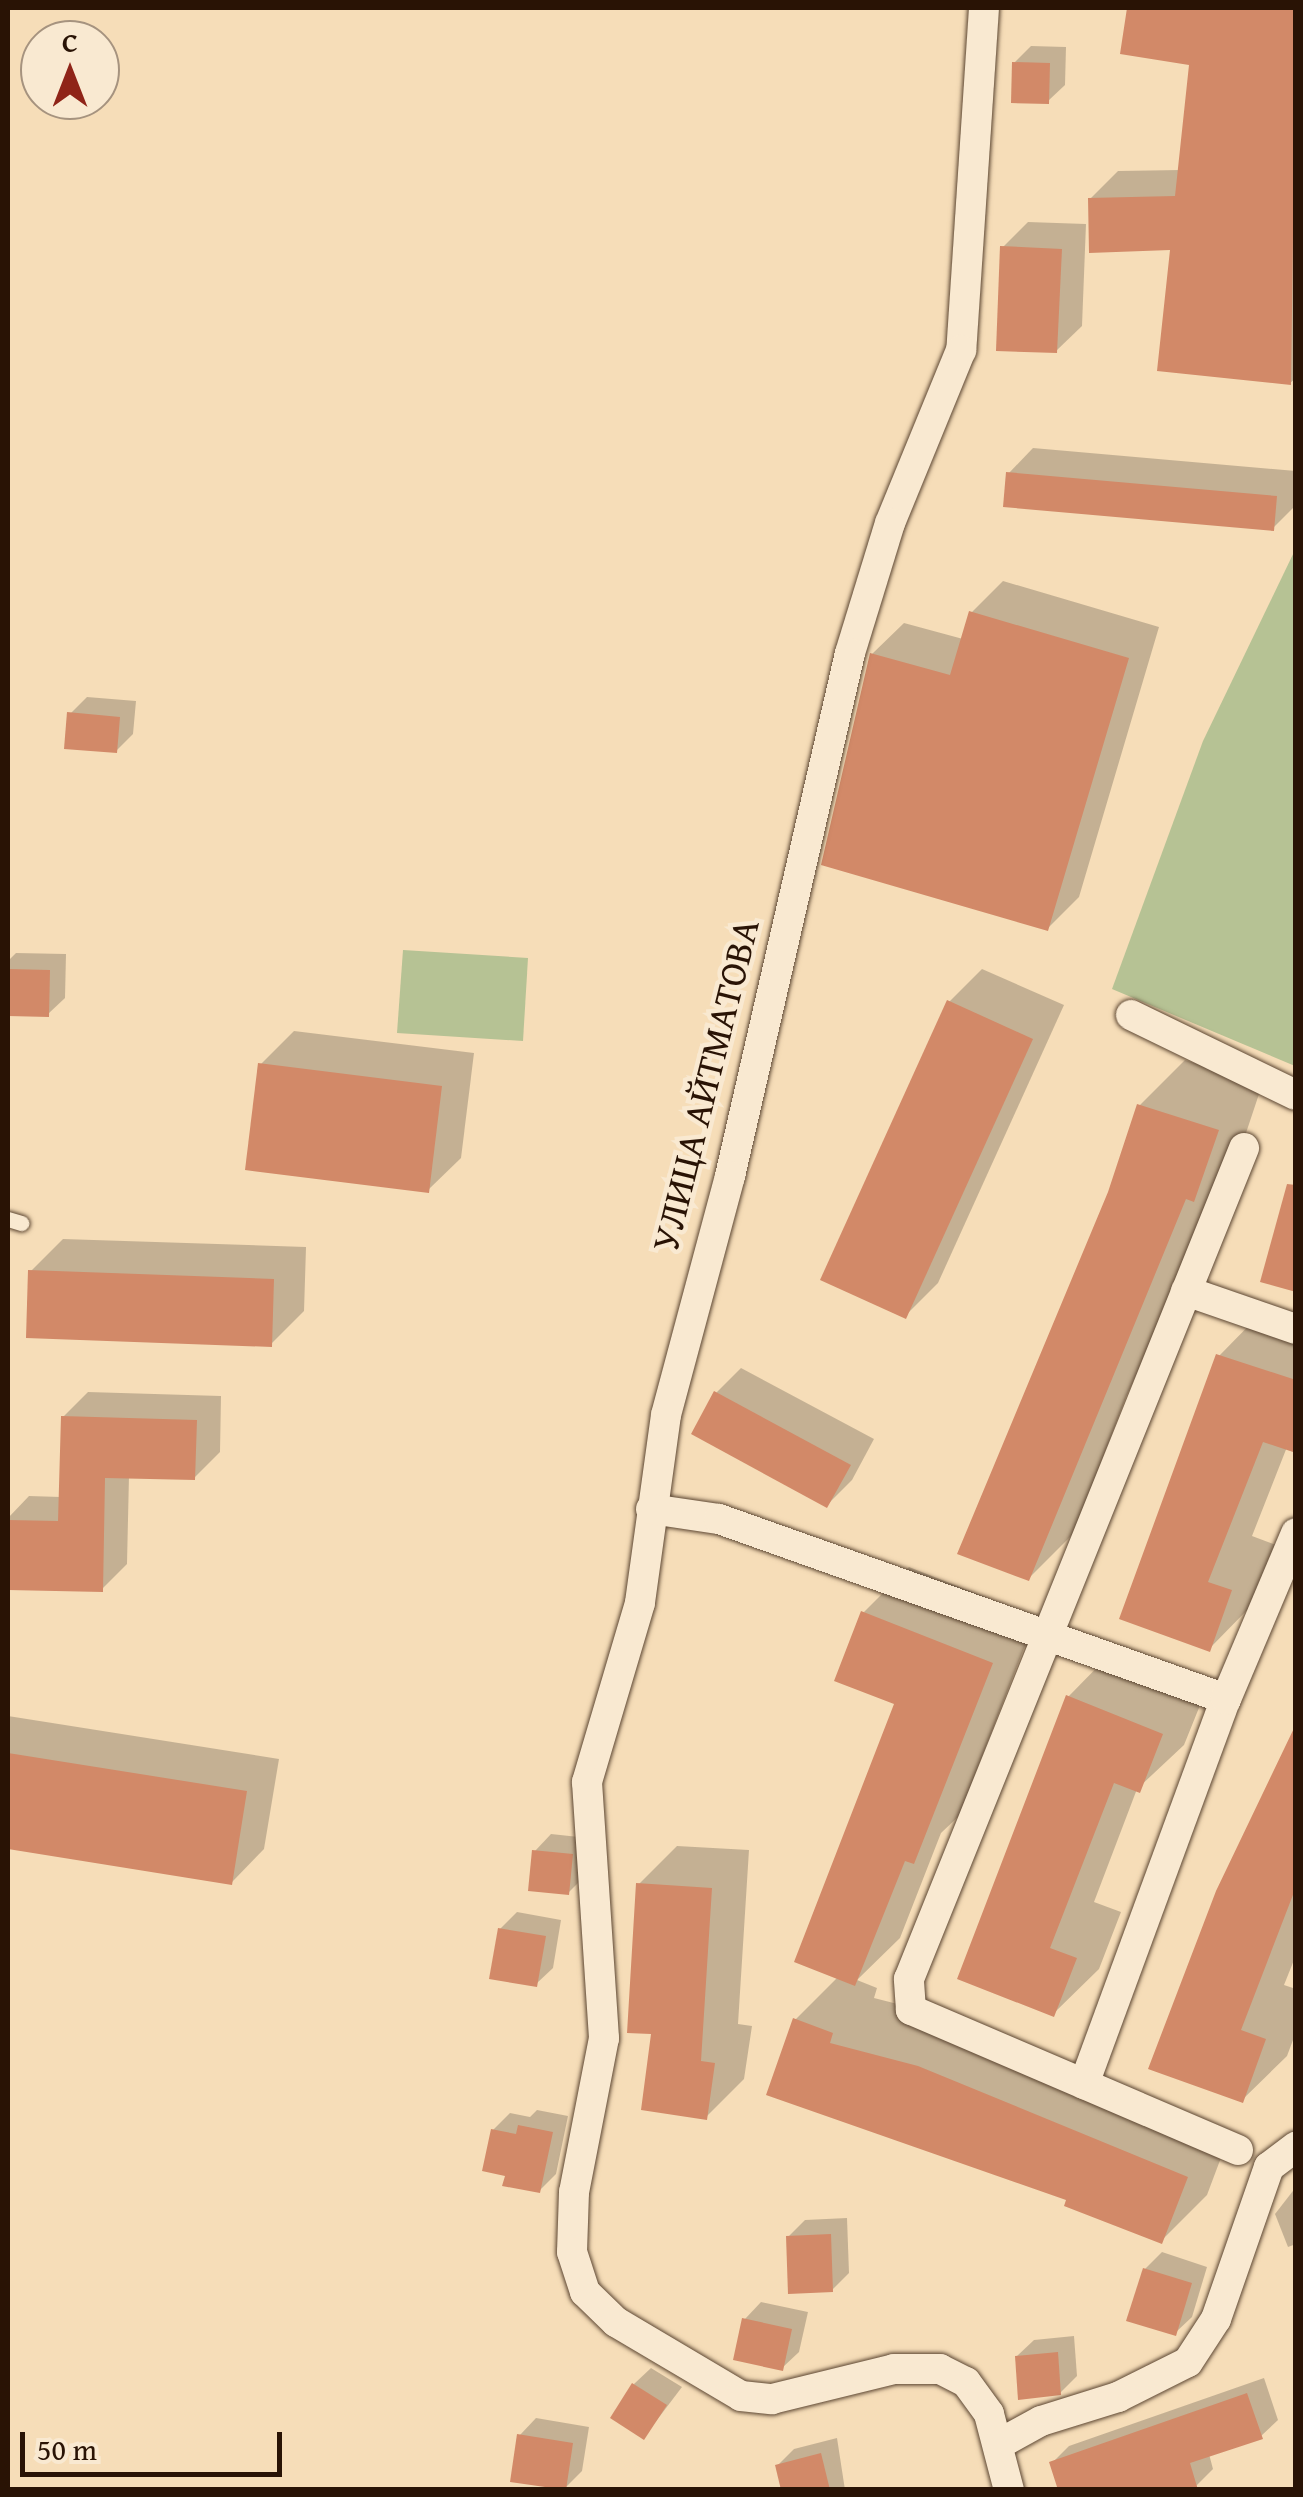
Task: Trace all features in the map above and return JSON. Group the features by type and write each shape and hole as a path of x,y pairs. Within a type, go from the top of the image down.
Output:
{"street":[{"name":"УЛИЦА АЙТМАТОВА","path":"984,8 961,350 890,523 850,653 730,1176 674,1377 651,1509 640,1603 587,1782 604,2038 574,2192 572,2252 585,2292 616,2322 742,2396 772,2399 864,2374 940,2370 977,2394 999,2444 1009,2490"},
{"path":"1131,1015 1296,1095"},
{"path":"1238,2150 911,2010 908,1979 1244,1148"},
{"path":"1186,1291 1296,1329"},
{"path":"651,1509 719,1518 1048,1632 1226,1699"},
{"path":"1084,2084 1226,1699 1296,1533"},
{"path":"999,2444 1041,2420 1118,2397 1188,2362 1216,2320 1269,2166 1296,2147"}],"green space":[{"path":"1295,550 1295,1066 1112,989 1203,741"},
{"path":"403,950 528,958 523,1041 397,1033"}],"building":[{"path":"1127,8 1296,8 1291,385 1157,371 1170,250 1089,253 1088,198 1175,196 1189,65 1120,54"},
{"path":"1012,62 1050,63 1049,104 1011,103"},
{"path":"1000,246 1062,249 1057,353 996,351"},
{"path":"1006,472 1277,496 1274,531 1003,507"},
{"path":"969,611 1129,658 1048,931 821,865 870,653 950,675"},
{"path":"67,712 120,717 117,753 64,749"},
{"path":"8,969 50,970 49,1017 8,1016"},
{"path":"947,1000 1033,1039 906,1319 820,1280"},
{"path":"258,1063 442,1086 429,1193 245,1170"},
{"path":"1137,1104 1219,1130 1194,1202 1186,1199 1029,1581 957,1554 1108,1192"},
{"path":"1287,1184 1296,1185 1296,1292 1260,1282"},
{"path":"28,1270 274,1279 272,1347 26,1338"},
{"path":"1216,1354 1296,1380 1296,1453 1263,1442 1208,1582 1232,1590 1210,1652 1119,1619"},
{"path":"714,1391 851,1465 827,1508 691,1434"},
{"path":"61,1416 197,1420 195,1480 105,1478 103,1592 8,1590 8,1520 58,1521"},
{"path":"861,1611 993,1663 914,1864 905,1861 855,1986 794,1962 894,1704 834,1681"},
{"path":"1066,1695 1163,1734 1140,1793 1114,1783 1050,1948 1077,1958 1054,2017 957,1979"},
{"path":"1296,1724 1296,1887 1241,2030 1266,2039 1243,2103 1148,2069 1216,1891"},
{"path":"8,1753 247,1791 232,1885 8,1849"},
{"path":"532,1850 573,1854 569,1895 528,1891"},
{"path":"636,1883 712,1888 701,2061 715,2063 707,2120 641,2110 651,2034 627,2033"},
{"path":"498,1928 546,1936 537,1987 489,1979"},
{"path":"793,2018 833,2033 830,2043 918,2066 1188,2177 1162,2244 1064,2206 1066,2200 766,2095"},
{"path":"518,2125 553,2132 540,2193 502,2186 505,2176 482,2171 491,2129 516,2134"},
{"path":"831,2234 833,2292 788,2294 786,2236"},
{"path":"1143,2268 1192,2283 1176,2336 1126,2321"},
{"path":"742,2318 792,2329 783,2371 733,2360"},
{"path":"1058,2352 1061,2395 1018,2400 1015,2356"},
{"path":"632,2383 667,2405 644,2440 610,2418"},
{"path":"1247,2393 1263,2439 1190,2463 1198,2490 1058,2490 1049,2462"},
{"path":"517,2434 573,2443 566,2490 510,2482"},
{"path":"821,2453 830,2490 781,2490 775,2465"}]}
